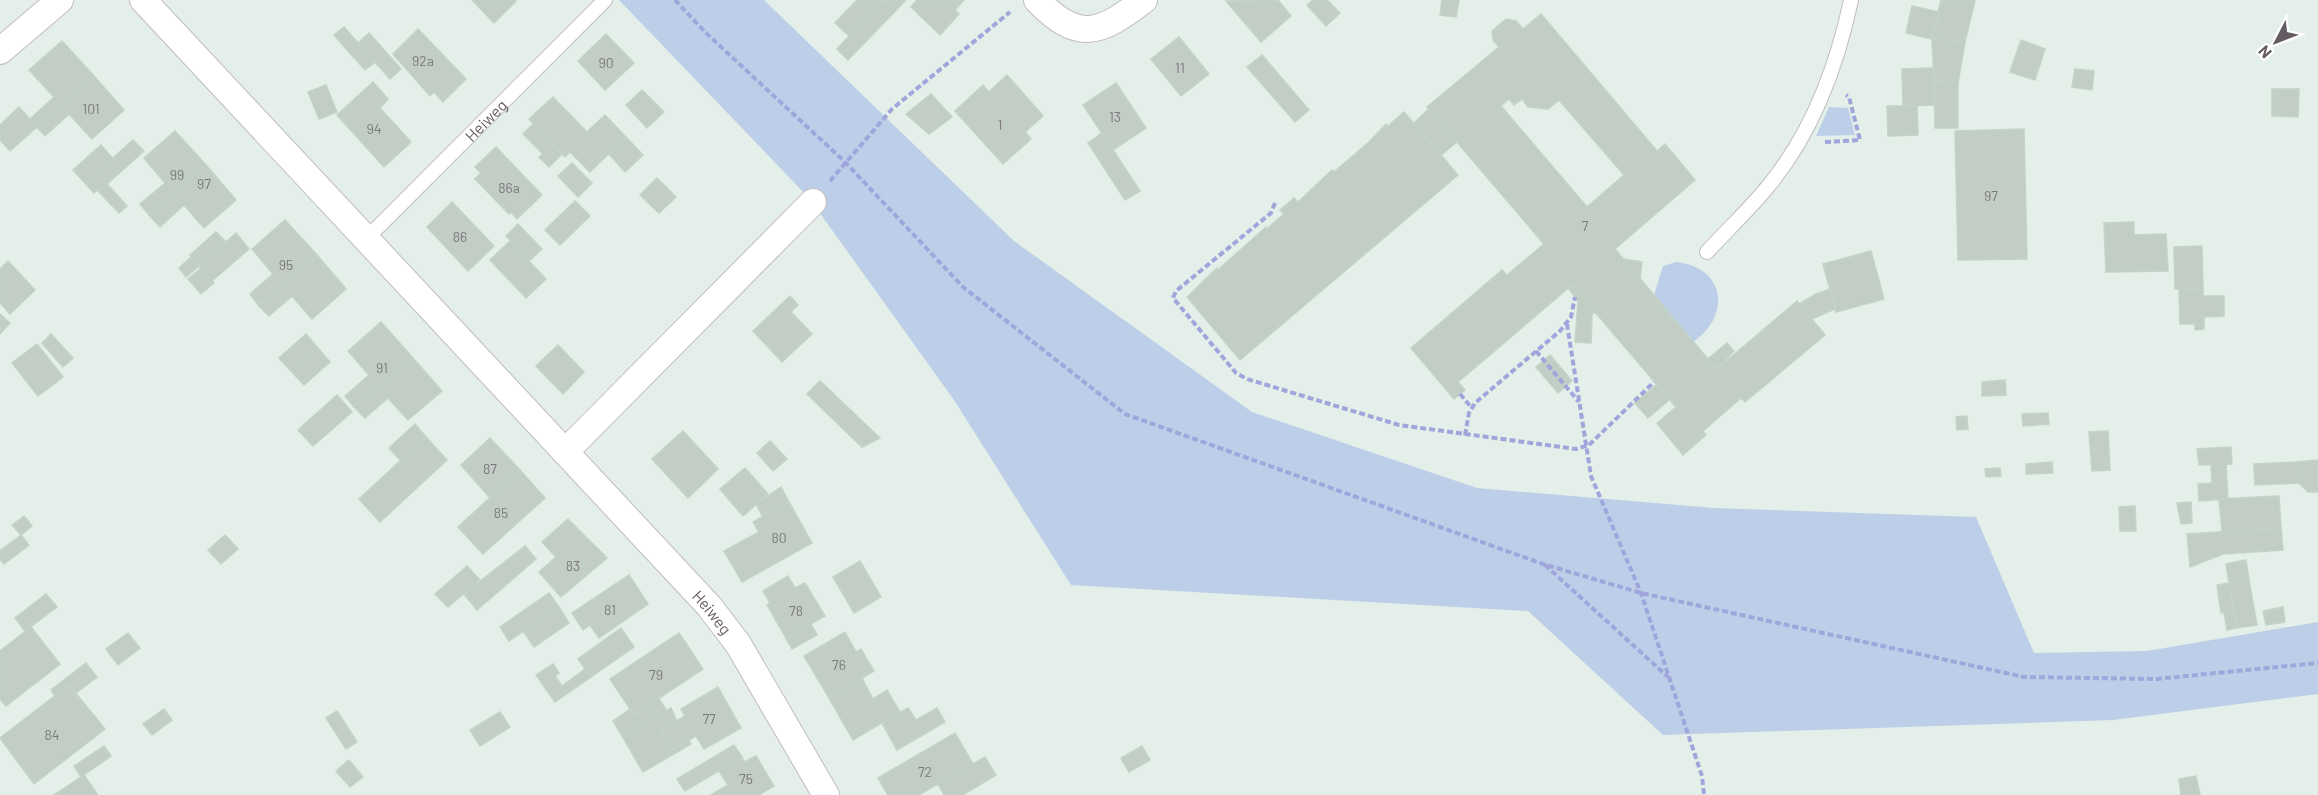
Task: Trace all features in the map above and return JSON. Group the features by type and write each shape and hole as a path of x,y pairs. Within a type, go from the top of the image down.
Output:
{"street":[{"path":"0,51 60,0"},
{"name":"Heiweg","path":"143,0 709,606 738,644 826,795"},
{"path":"1027,3 1073,29 1090,29 1126,14 1144,0"},
{"path":"565,452 813,202"}],"lane":[{"name":"Heiweg","path":"365,240 604,0"},
{"path":"1707,252 1770,184 1799,143 1827,85 1851,0"}],"path":[{"path":"675,0 706,33 845,162 963,287 1125,414 1544,564 1641,593 2024,677 2156,680 2318,663"},
{"path":"813,202 892,109 1027,3"},
{"path":"1799,143 1860,140 1849,97 1827,85"},
{"path":"1275,203 1271,213 1176,291 1173,298 1174,302 1236,373 1247,379 1400,425 1576,449 1587,447 1654,382"},
{"path":"1575,297 1567,324 1591,476 1641,593 1702,776 1704,795"},
{"path":"1466,435 1471,408 1567,324"},
{"path":"1536,351 1580,403"},
{"path":"1460,394 1471,408"},
{"path":"1544,564 1669,678"}],"shaded area":[{"path":"619,0 764,0 1014,241 1252,412 1477,488 1714,508 1976,517 2034,653 2147,651 2318,622 2318,694 2113,720 1663,735 1528,611 1071,585 954,400 809,198"},
{"path":"1829,107 1848,108 1855,135 1816,136"},
{"path":"1676,262 1692,266 1705,273 1713,282 1718,294 1718,306 1714,319 1693,342 1654,295 1663,266"}],"building":[{"path":"472,0 514,0 516,1 494,23"},
{"path":"857,0 883,0 849,36 835,23"},
{"path":"883,0 906,0 848,60 837,49"},
{"path":"917,0 964,0 955,10 959,14 940,35 911,7"},
{"path":"1278,0 1291,16 1261,42 1226,1"},
{"path":"1313,0 1327,0 1340,13 1326,26 1307,5"},
{"path":"1442,0 1459,0 1456,17 1440,15"},
{"path":"1941,0 1975,0 1965,42 1932,39"},
{"path":"1912,6 1939,12 1932,39 1906,33"},
{"path":"1541,14 1657,151 1665,144 1695,180 1615,249 1717,369 1797,301 1825,335 1745,402 1741,398 1703,431 1706,435 1683,455 1657,423 1676,407 1572,285 1458,382 1465,390 1454,399 1411,348 1502,270 1507,275 1544,244 1427,107 1499,47 1493,40 1492,31 1506,19 1516,21 1523,29","holes":["1509,99 1514,105 1522,99 1528,107 1548,109 1559,100 1624,175 1587,207 1501,106"]},
{"path":"344,27 375,62 365,70 334,35"},
{"path":"418,29 466,79 443,102 434,92 430,96 393,54"},
{"path":"369,33 401,69 390,79 358,43"},
{"path":"606,34 634,63 605,90 578,61"},
{"path":"1179,37 1209,74 1181,96 1151,59"},
{"path":"1932,39 1965,42 1958,83 1934,81"},
{"path":"2021,40 2045,49 2035,80 2010,72"},
{"path":"62,41 94,76 37,127 30,119 54,97 29,70"},
{"path":"1262,55 1309,110 1295,122 1247,67"},
{"path":"1934,68 1934,105 1903,106 1902,69"},
{"path":"2075,69 2094,71 2092,90 2072,87"},
{"path":"1007,75 1043,116 1025,132 1031,139 1003,164 955,111 983,85 989,92"},
{"path":"94,76 124,110 92,139 69,114 45,136 37,127"},
{"path":"1934,81 1958,83 1958,128 1935,128"},
{"path":"373,82 388,99 380,108 411,142 384,167 337,115"},
{"path":"1116,83 1146,128 1113,150 1083,105"},
{"path":"326,85 337,112 319,119 308,92"},
{"path":"2272,89 2299,89 2298,117 2272,116"},
{"path":"642,90 664,112 647,128 626,105"},
{"path":"931,94 952,117 929,134 906,114"},
{"path":"553,97 587,132 605,115 626,137 590,172 570,152 565,157 529,119"},
{"path":"1887,106 1917,106 1918,135 1888,136"},
{"path":"19,107 37,127 10,151 0,140 0,125"},
{"path":"1429,109 1457,142 1441,155 1414,123"},
{"path":"1404,112 1458,175 1240,360 1187,297 1217,268 1218,270 1284,214 1280,210 1294,198 1298,202 1332,170 1334,172 1369,142 1386,124 1388,126"},
{"path":"533,124 562,154 549,167 539,157 543,154 523,134"},
{"path":"2024,129 2027,259 1958,260 1955,131"},
{"path":"175,131 206,165 149,215 140,204 165,183 144,158"},
{"path":"1102,133 1140,191 1125,200 1088,143"},
{"path":"626,137 643,155 625,172 609,154"},
{"path":"133,140 144,151 107,184 127,206 119,213 97,190 94,193 85,183"},
{"path":"101,145 113,159 85,183 73,170"},
{"path":"496,147 542,195 517,219 511,212 509,214 475,179 481,173 475,167"},
{"path":"572,163 592,183 578,197 558,176"},
{"path":"206,165 236,200 204,228 184,205 160,227 149,215"},
{"path":"657,178 676,197 659,213 640,195"},
{"path":"575,201 590,216 560,245 545,230"},
{"path":"452,202 494,246 468,271 427,227"},
{"path":"285,220 317,255 259,306 250,294 273,274 252,249"},
{"path":"2134,222 2134,235 2166,234 2168,271 2106,272 2104,223"},
{"path":"518,224 542,249 529,261 506,236"},
{"path":"216,232 226,242 199,266 190,255"},
{"path":"236,233 249,249 212,281 199,266"},
{"path":"510,241 546,279 526,298 490,260"},
{"path":"2202,246 2203,289 2175,289 2174,247"},
{"path":"1871,251 1884,299 1836,312 1823,264"},
{"path":"317,255 346,289 312,319 292,296 269,316 259,306"},
{"path":"191,257 199,266 186,277 179,268"},
{"path":"1623,259 1642,262 1640,279"},
{"path":"8,261 35,290 10,314 0,303 0,269"},
{"path":"201,268 214,283 201,294 188,279"},
{"path":"1572,285 1595,313 1592,314 1591,343 1575,342 1578,301 1568,288"},
{"path":"1830,289 1835,309 1812,319 1799,304"},
{"path":"2179,289 2203,289 2203,296 2224,296 2224,316 2204,317 2204,329 2195,330 2195,324 2180,324"},
{"path":"790,296 798,305 791,312 812,334 782,362 753,331"},
{"path":"0,314 10,323 0,334"},
{"path":"381,322 413,358 354,407 345,396 369,375 348,351"},
{"path":"51,334 73,358 63,367 42,343"},
{"path":"306,334 317,347 291,371 279,358"},
{"path":"1727,343 1734,351 1717,369 1708,359"},
{"path":"37,344 63,377 38,396 12,363"},
{"path":"558,345 584,372 563,394 536,366"},
{"path":"317,347 330,362 304,385 291,371"},
{"path":"1550,355 1572,381 1558,393 1536,367"},
{"path":"413,358 442,391 408,420 388,398 365,418 354,407"},
{"path":"2005,380 2006,395 1982,396 1982,382"},
{"path":"820,381 880,438 862,447 807,394"},
{"path":"1656,385 1669,400 1648,418 1635,403"},
{"path":"337,395 352,412 313,446 298,430"},
{"path":"2048,413 2049,424 2023,426 2022,414"},
{"path":"1967,416 1968,429 1957,430 1956,417"},
{"path":"415,424 426,437 401,461 389,448"},
{"path":"683,431 718,469 688,498 652,459"},
{"path":"2108,431 2110,470 2092,471 2089,432"},
{"path":"426,437 447,460 380,522 359,499"},
{"path":"490,438 520,470 490,498 461,465"},
{"path":"770,441 787,459 773,471 757,453"},
{"path":"2231,447 2232,464 2199,465 2197,449"},
{"path":"2318,460 2318,492 2308,492 2299,483 2298,462"},
{"path":"2052,462 2053,473 2026,474 2026,464"},
{"path":"2298,462 2299,483 2255,485 2254,464"},
{"path":"2226,464 2228,499 2199,501 2198,484 2212,483 2211,465"},
{"path":"745,468 768,494 743,516 720,489"},
{"path":"2000,468 2001,476 1986,477 1985,469"},
{"path":"520,470 545,498 483,554 458,527"},
{"path":"781,487 789,502 763,517 756,504"},
{"path":"2279,496 2281,528 2222,532 2219,499"},
{"path":"789,502 812,543 742,582 724,551 759,532 753,522"},
{"path":"2191,502 2192,523 2181,524 2177,503"},
{"path":"2135,506 2136,531 2120,531 2119,507"},
{"path":"24,516 32,526 21,535 12,525"},
{"path":"568,519 607,558 561,597 539,572 556,557 542,542"},
{"path":"2281,528 2283,550 2223,554 2190,567 2187,534"},
{"path":"21,535 29,545 4,564 0,559 0,551"},
{"path":"225,535 238,549 221,564 208,550"},
{"path":"525,546 536,559 477,610 464,594"},
{"path":"2246,560 2249,580 2229,583 2226,564"},
{"path":"860,561 881,597 854,613 833,577"},
{"path":"467,566 480,580 448,607 435,594"},
{"path":"629,575 648,604 599,638 590,625 583,630 572,613"},
{"path":"788,576 795,588 805,583 825,616 786,638 767,605 770,603 763,591"},
{"path":"2249,580 2257,625 2236,628 2229,583"},
{"path":"2229,583 2234,611 2221,613 2217,585"},
{"path":"549,593 559,607 509,641 500,627"},
{"path":"46,594 57,607 25,631 15,618"},
{"path":"559,607 569,623 534,647 523,631"},
{"path":"2283,607 2285,622 2266,625 2263,611"},
{"path":"2234,611 2236,628 2227,630 2224,612"},
{"path":"811,624 817,635 792,649 786,638"},
{"path":"31,627 60,664 6,706 0,699 0,651"},
{"path":"621,628 634,647 591,677 578,659"},
{"path":"845,632 856,652 861,649 874,671 829,698 804,656"},
{"path":"128,633 140,648 118,665 106,649"},
{"path":"679,633 703,669 634,715 610,679"},
{"path":"86,663 97,677 76,693 69,685 55,696 51,690"},
{"path":"553,664 559,673 555,676 562,686 585,669 591,677 555,702 536,675"},
{"path":"862,678 873,699 887,690 900,712 853,740 829,698"},
{"path":"69,685 105,729 34,784 0,738"},
{"path":"718,687 741,728 704,749 696,736 672,750 661,730 685,716 681,709"},
{"path":"659,699 667,711 622,736 613,721 630,709 634,715"},
{"path":"671,708 677,721 661,730 672,750 689,740 691,744 643,772 622,736"},
{"path":"908,708 916,720 937,708 945,722 897,750 882,723"},
{"path":"164,709 172,720 152,735 143,724"},
{"path":"337,711 357,742 346,749 326,718"},
{"path":"500,712 510,727 480,746 470,730"},
{"path":"955,733 973,764 919,795 888,795 878,778"},
{"path":"734,745 742,757 685,791 677,779"},
{"path":"104,746 111,756 81,777 74,766"},
{"path":"1142,746 1150,760 1129,772 1121,758"},
{"path":"756,756 774,786 759,795 711,795 728,785 719,771 742,757 744,762"},
{"path":"985,757 996,775 963,795 944,795 938,784"},
{"path":"349,760 363,777 350,787 336,771"},
{"path":"84,775 98,795 54,795"},
{"path":"2196,776 2200,795 2181,795 2179,779"}]}
